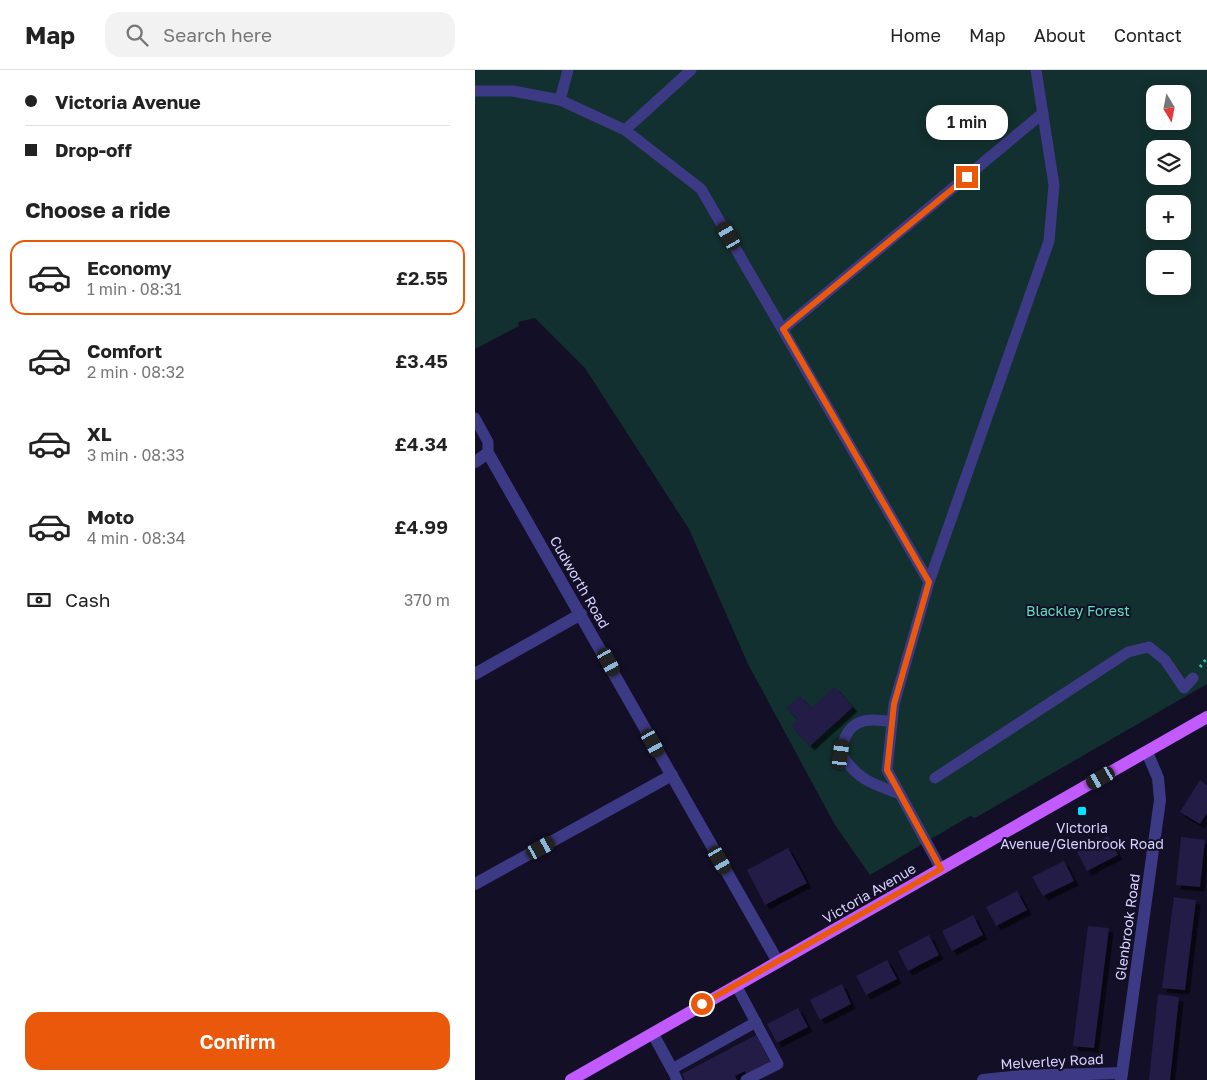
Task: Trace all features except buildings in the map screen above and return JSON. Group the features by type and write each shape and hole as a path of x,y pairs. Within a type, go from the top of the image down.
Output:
{"main road":[{"name":"Victoria Avenue","path":"571,1080 1207,717"}],"street":[{"path":"475,462 489,452"},
{"name":"Cudworth Road","path":"489,452 778,962"},
{"path":"475,674 581,614"},
{"name":"Glenbrook Road","path":"1121,1076 1160,800 1158,778 1147,752"},
{"path":"475,884 671,775"},
{"path":"653,1034 674,1074"},
{"name":"Melverley Road","path":"983,1080 1020,1076 1121,1076"}],"lane":[{"path":"560,100 568,70"},
{"path":"625,130 691,70"},
{"path":"941,869 887,770 894,704 929,582 1049,240 1054,185 1037,70"},
{"path":"475,91 513,91 560,100 625,130 701,189 929,582"},
{"path":"783,329 1043,113"},
{"path":"475,418 488,442 489,452"},
{"path":"935,778 1128,652 1149,647 1165,660 1184,688 1193,678"},
{"path":"892,722 873,718 854,725 843,738 841,754 851,770 868,783 900,794"},
{"path":"736,985 778,1064 746,1080"},
{"path":"674,1074 756,1022"}],"green space":[{"name":"Blackley Forest","path":"475,70 1207,70 1207,684 975,818 970,816 870,875 835,825 748,664 689,529 585,368 535,318 518,322 519,326 475,349"}],"place":[{"name":"Victoria Avenue/Glenbrook Road","path":"1082,811"}],"route":[{"path":"702,1004 941,869 887,770 894,704 929,582 783,329 967,177"}]}
